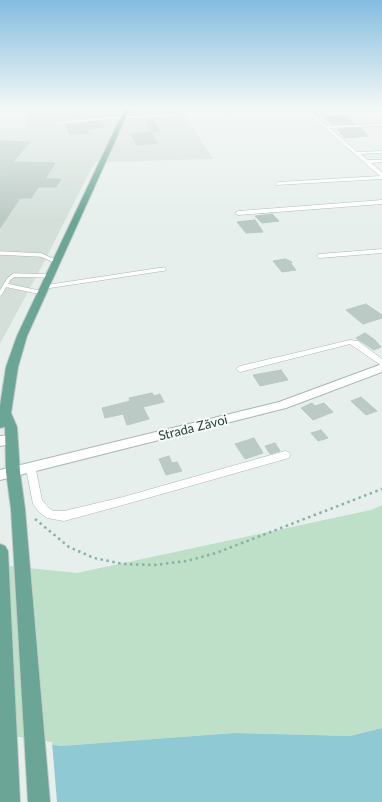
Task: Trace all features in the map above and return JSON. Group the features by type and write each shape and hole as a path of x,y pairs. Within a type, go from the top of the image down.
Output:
{"main road":[{"path":"39,802 18,509 6,474 6,441 11,427 2,419 12,366 22,336 111,145"},
{"path":"0,551 9,802"}],"street":[{"path":"347,145 382,176"},
{"path":"356,153 382,152"},
{"path":"367,162 382,162"},
{"path":"278,184 382,176"},
{"path":"238,213 382,202"},
{"path":"319,256 382,251"},
{"path":"240,369 350,342 355,343 382,364"},
{"name":"Strada Zăvoi","path":"6,474 282,405 382,368"},
{"path":"31,468 37,501 44,510 51,515 64,516 116,503 285,455"}],"lane":[{"path":"0,254 41,255 57,262"},
{"path":"5,285 44,290 164,269"},
{"path":"0,294 5,285 14,275 50,276"}],"path":[{"path":"35,519 69,547 94,558 123,564 154,565 187,561 216,553 382,489"}],"shaded area":[{"path":"0,145 204,145 213,159 96,162 0,344"}],"green space":[{"path":"382,505 382,728 350,736 234,733 61,746 0,736 0,565 77,573 371,510"}],"water":[{"path":"382,728 382,802 0,802 0,736 61,746 234,733 350,736"}],"pier":[{"path":"0,734 52,742 57,802 0,802"}],"building":[{"path":"0,145 27,145 13,162 55,163 45,179 61,179 56,187 38,187 31,198 20,198 0,228"},
{"path":"272,214 279,221 262,223 255,216"},
{"path":"255,220 263,232 246,233 237,222"},
{"path":"285,259 292,262 291,264 296,270 282,272 273,261"},
{"path":"366,304 382,315 382,318 363,324 346,310"},
{"path":"365,333 375,340 381,347 374,350 356,338"},
{"path":"281,370 288,380 260,386 253,375"},
{"path":"152,393 154,396 160,394 164,402 143,407 149,419 127,425 123,414 105,418 102,408 130,401 129,398"},
{"path":"361,397 377,411 366,415 351,401"},
{"path":"312,403 315,406 324,403 333,412 313,420 301,408"},
{"path":"321,430 328,438 318,441 311,433"},
{"path":"254,438 263,453 245,459 235,444"},
{"path":"275,443 280,451 270,454 265,446"},
{"path":"169,456 172,463 177,462 182,471 166,475 159,459"}]}
